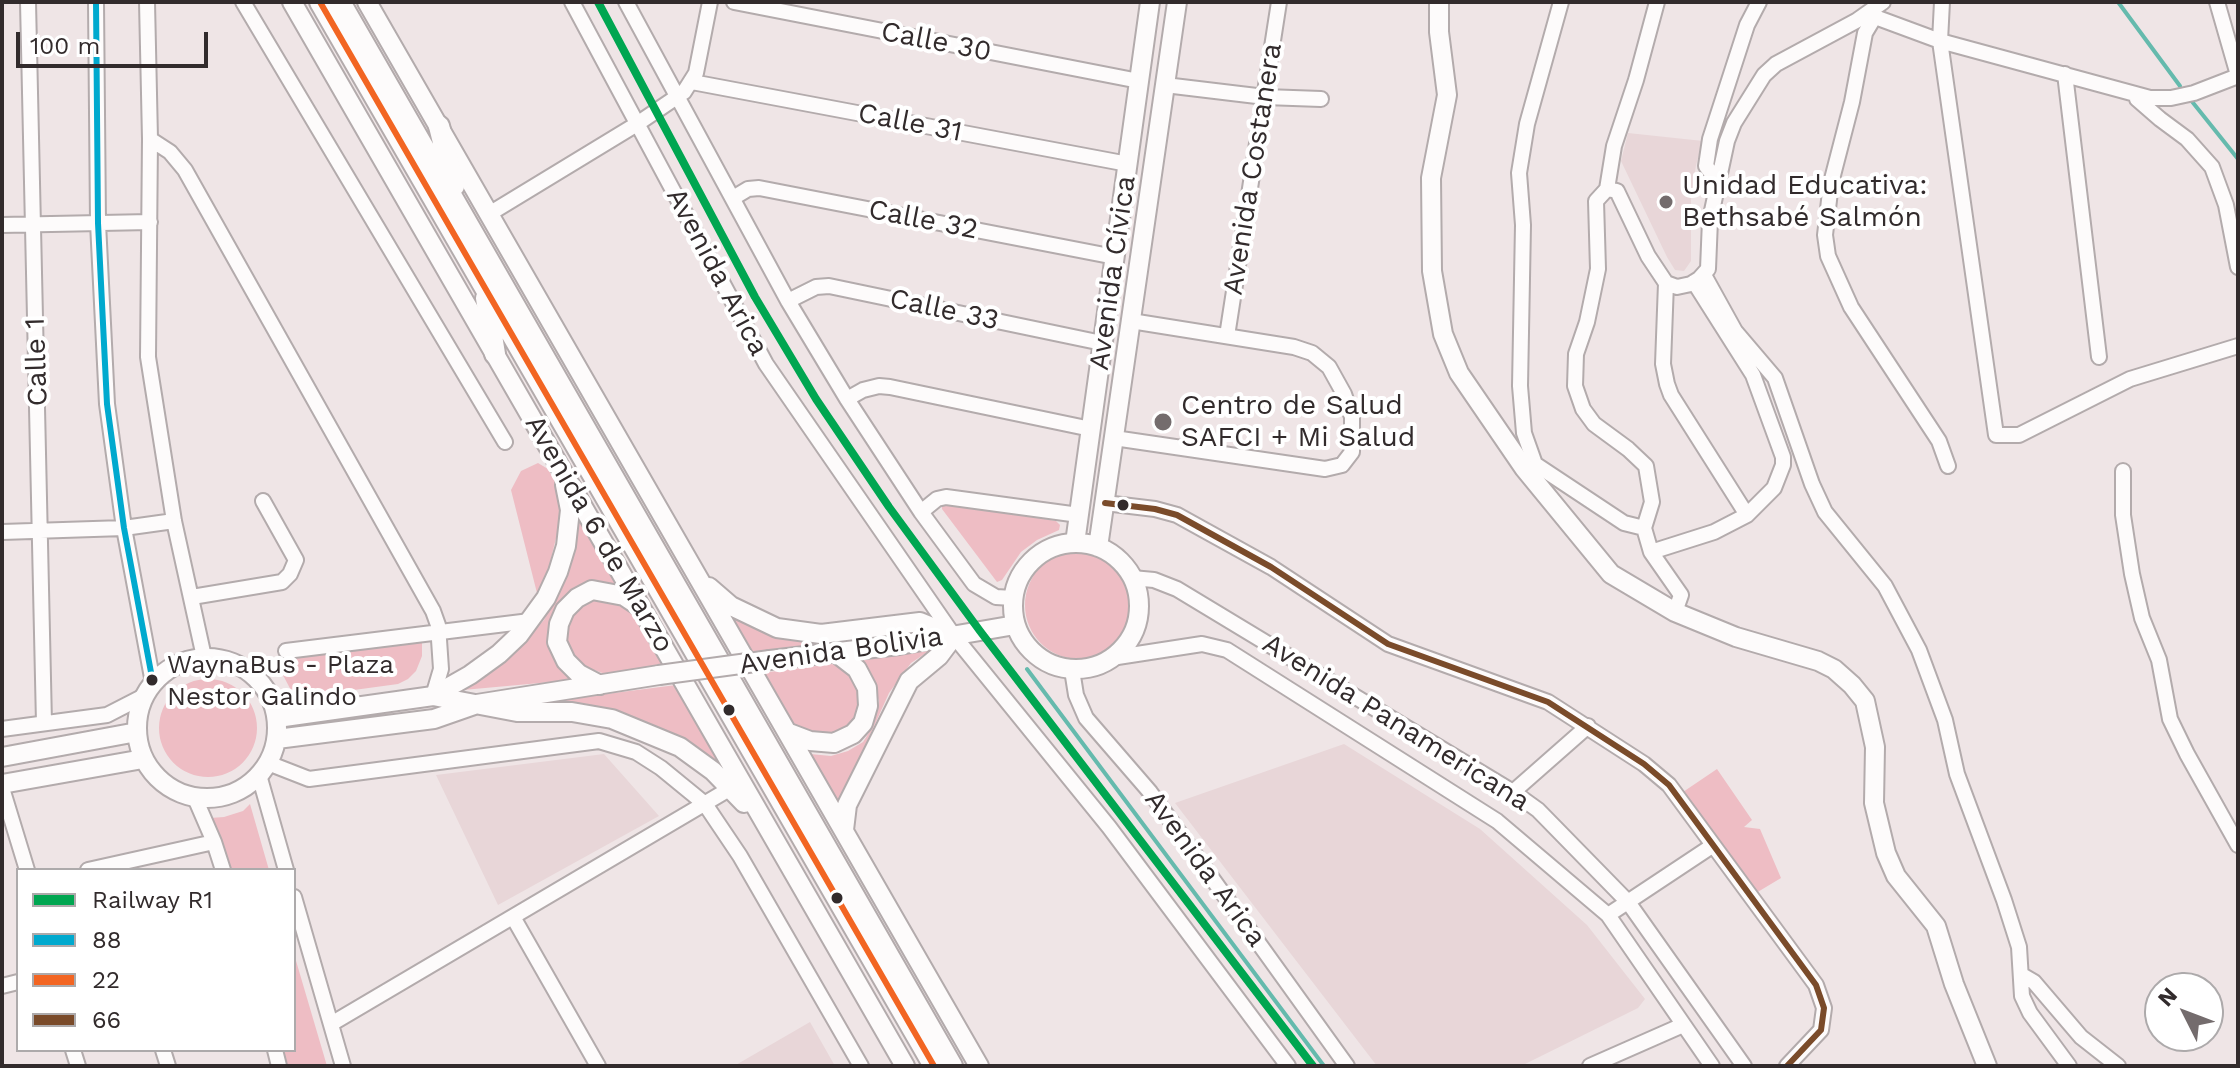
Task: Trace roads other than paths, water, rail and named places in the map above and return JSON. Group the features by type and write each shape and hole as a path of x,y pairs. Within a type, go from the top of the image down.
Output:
{"highway":[{"name":"Avenida 6 de Marzo","path":"320,2 934,1066"},
{"name":"Avenida 6 de Marzo","path":"340,2 952,1066"},
{"path":"439,126 460,210"},
{"path":"484,286 495,354"}],"main road":[{"name":"Avenida 6 de Marzo","path":"292,2 905,1066"},
{"path":"367,2 979,1066"},
{"name":"Avenida Cívica","path":"1075,543 1150,2"},
{"path":"1165,85 1177,2"},
{"path":"1439,2 1439,32 1447,95 1431,178 1432,271 1443,334 1459,373 1611,574 1675,612 1736,637 1818,661 1834,669 1865,701 1875,747 1874,803 1886,853 1896,876 1936,926 1954,984 1987,1066"},
{"name":"Avenida Cívica","path":"1098,547 1165,85"},
{"path":"433,696 499,654 530,621 546,598 566,546 570,510 559,463"},
{"path":"1075,543 1098,547 1123,565 1132,578 1138,599 1137,622 1127,642 1099,665 1072,670 1057,667 1031,652 1015,625 1013,598 1017,583 1034,559 1060,545 1075,543"},
{"path":"697,576 731,606 777,628 821,634 920,622 954,636 939,656 909,681 847,805 844,830"},
{"path":"600,685 579,674 566,661 557,642 559,624 565,610 577,598 592,590 624,596 641,607"},
{"name":"Avenida Bolivia","path":"277,739 434,719 477,704 659,675 954,636 1015,625"},
{"path":"789,733 810,741 834,743 853,734 863,723 868,706 867,688 857,669 835,652"},
{"path":"204,657 225,659 244,668 260,681 271,698 277,718 277,739 264,769 235,792 221,797 195,798 164,784 152,773 143,759 137,732 139,711 149,690 179,663 204,657"},
{"name":"Avenida Bolivia","path":"277,718 433,696 477,704"},
{"path":"477,704 517,712 572,712 612,719 680,747 731,788 769,833"},
{"path":"2,757 137,732"},
{"path":"2,786 143,759"}],"street":[{"name":"Calle 1","path":"28,2 44,723"},
{"path":"2,729 107,715 149,690 107,404 98,223 96,2"},
{"path":"147,2 150,139 148,357 174,521 204,657"},
{"path":"243,2 505,442"},
{"name":"Avenida Arica","path":"572,2 766,364 954,636 1109,827 1288,1066"},
{"name":"Avenida Arica","path":"626,2 788,301 847,399 921,512 974,584 996,597 1013,598"},
{"path":"489,214 678,97 692,82 710,2"},
{"name":"Calle 30","path":"734,2 1139,81"},
{"name":"Avenida Costanera","path":"1227,336 1279,2"},
{"path":"1561,2 1527,124 1519,173 1523,225 1520,386 1529,466 1624,523 1644,528"},
{"path":"1657,2 1614,146 1607,189 1596,201 1598,269 1587,322 1576,354 1575,386 1583,409 1594,424 1646,466 1652,502 1644,528 1651,552 1679,589 1681,595 1675,612"},
{"path":"1717,181 1706,166 1710,139 1747,25 1759,2"},
{"path":"1666,283 1677,287 1699,279 1710,259 1710,220 1717,181 1734,123 1764,75 1776,64 1870,16 1883,2"},
{"path":"1942,2 1940,41 1996,435 2019,435 2130,379 2238,346"},
{"path":"1870,16 1940,41 2136,95 2171,98 2194,93 2238,76 2217,2"},
{"path":"1870,16 1831,183 1825,235 1828,256 1851,307 1939,441 1948,466"},
{"path":"2065,74 2099,357"},
{"name":"Calle 31","path":"692,82 1128,164"},
{"path":"1165,85 1265,97 1321,99"},
{"path":"2136,95 2160,119 2187,139 2212,167 2226,205 2238,267"},
{"path":"150,139 170,152 185,170 433,611 441,669 433,696"},
{"name":"Calle 32","path":"733,198 748,189 759,188 1115,257"},
{"path":"1607,189 1617,191 1648,256 1666,283 1663,364 1667,384 1677,406 1747,515"},
{"path":"2,225 150,222"},
{"path":"1651,552 1714,532 1747,515 1774,488 1781,473 1783,457 1746,362 1712,315 1699,279"},
{"path":"1699,279 1735,331 1775,378 1825,512 1885,586 1919,650 1945,720 1957,774 2019,947 2022,996 2069,1066"},
{"name":"Calle 33","path":"788,301 816,287 829,286 1102,343"},
{"path":"1114,438 1325,469 1342,465 1352,452 1352,417 1344,394 1329,367 1319,357 1302,349 1131,321"},
{"path":"847,399 863,390 890,387 1091,429"},
{"path":"2123,471 2123,515 2132,574 2142,618 2159,660 2170,719 2198,776 2238,845"},
{"path":"921,512 937,499 946,497 1079,515"},
{"path":"192,597 282,582 290,574 296,560 263,501"},
{"path":"1105,503 1177,515 1271,567 1388,644 1548,702 1644,764 1669,785 1816,985 1824,1008 1821,1030 1787,1066"},
{"path":"2,532 124,528 174,521"},
{"name":"Avenida Panamericana","path":"1132,578 1154,580 1177,589 1538,810 1628,902 1744,1066"},
{"path":"286,651 530,621"},
{"name":"Avenida Panamericana","path":"1111,658 1202,644 1227,650 1497,821 1608,915 1712,1066"},
{"name":"Avenida Arica","path":"1072,670 1076,695 1086,718 1150,792 1347,1066"},
{"path":"1513,792 1588,726"},
{"path":"286,868 264,769 309,779 599,741 636,752 705,804 740,856 861,1066"},
{"path":"2,786 26,868"},
{"path":"331,1024 731,788"},
{"path":"195,798 222,868"},
{"path":"97,868 214,842"},
{"path":"1608,915 1712,846"},
{"path":"296,904 343,1066"},
{"path":"513,917 598,1066"},
{"path":"2022,975 2034,982 2081,1037 2118,1066"},
{"path":"1590,1066 1683,1025"}],"waterway":[{"path":"2118,2 2180,86"},
{"path":"2190,99 2238,159"},
{"path":"1027,669 1324,1066"}],"rail line":[{"name":"R1","path":"598,2 755,297 816,399 889,507 980,631 1313,1066"}],"place":[{"name":"Unidad Educativa: Bethsabé Salmón","path":"1666,202"},
{"name":"Centro de Salud SAFCI + Mi Salud","path":"1163,422"},
{"name":"WaynaBus - Plaza Nestor Galindo","path":"152,680"}]}
